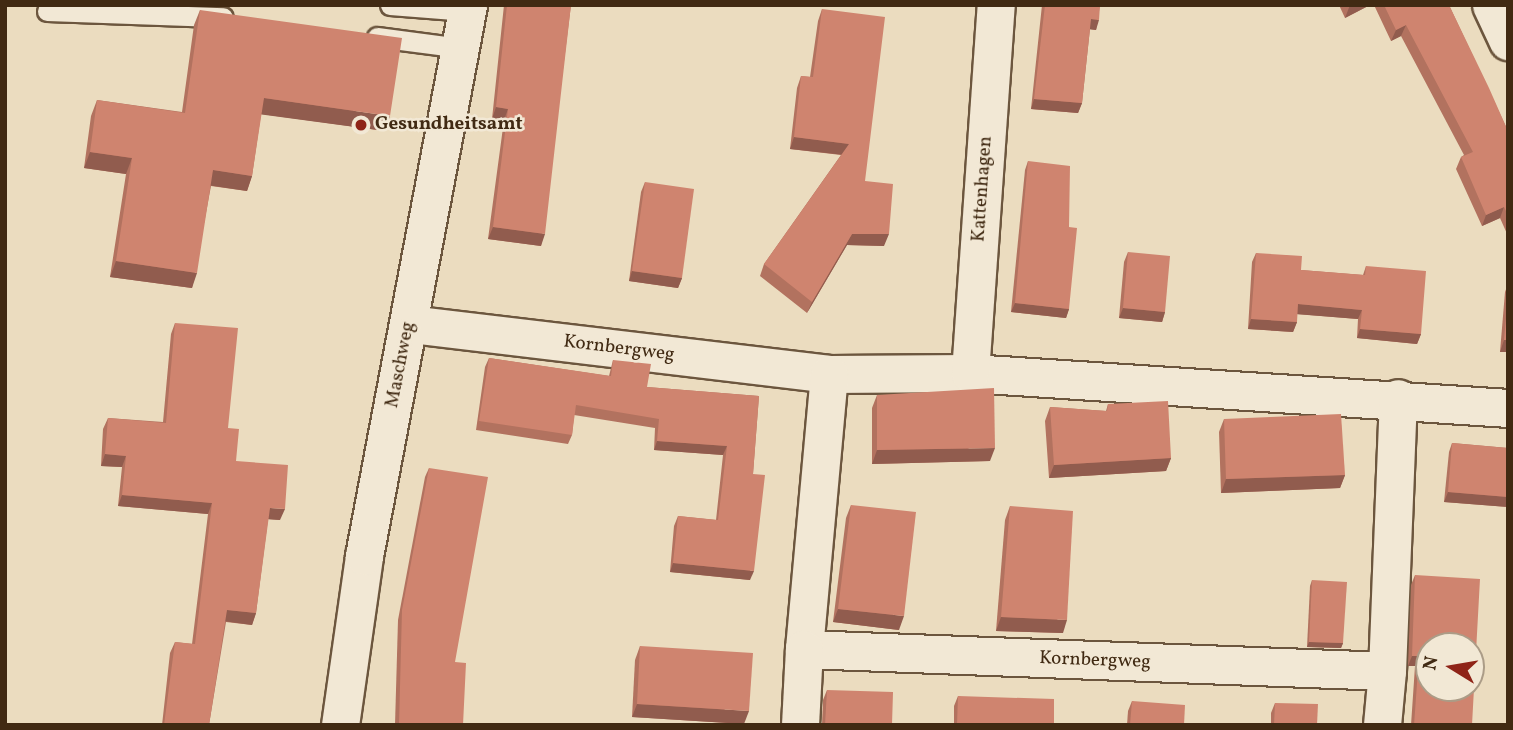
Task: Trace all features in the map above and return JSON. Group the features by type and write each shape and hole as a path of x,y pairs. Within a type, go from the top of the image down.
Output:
{"street":[{"name":"Kattenhagen","path":"970,373 996,5"},
{"path":"1491,5 1508,41"},
{"name":"Maschweg","path":"340,725 364,556 410,324 467,8"},
{"name":"Kornbergweg","path":"410,324 828,374 970,373 1398,398 1508,408"},
{"path":"800,725 828,374"},
{"path":"1382,725 1387,671 1398,398"},
{"name":"Kornbergweg","path":"804,649 1387,671"}],"lane":[{"path":"390,5 467,8"},
{"path":"47,11 180,11 246,20"},
{"path":"353,34 460,48"}],"building":[{"path":"507,5 571,5 545,234 493,227 508,109 496,107"},
{"path":"1045,5 1100,5 1099,20 1091,19 1082,103 1034,99"},
{"path":"1384,5 1449,5 1508,131 1508,215 1504,207 1486,215 1461,157 1473,152 1406,25 1396,30"},
{"path":"822,9 885,17 865,181 893,184 889,234 852,234 812,302 764,264 849,144 794,137 801,76 813,77"},
{"path":"200,10 402,38 390,116 264,98 252,176 213,170 197,273 116,261 132,158 90,152 97,100 185,113"},
{"path":"1028,161 1070,166 1069,227 1077,228 1069,309 1015,303"},
{"path":"645,182 694,189 682,278 632,271"},
{"path":"1128,252 1170,256 1165,312 1123,308"},
{"path":"1256,253 1302,256 1301,270 1365,275 1366,266 1426,271 1421,334 1360,329 1362,310 1298,304 1297,322 1251,319"},
{"path":"1508,297 1508,340 1504,340"},
{"path":"175,323 238,328 228,428 239,429 236,461 288,465 285,509 270,508 256,613 227,610 209,725 164,725 175,642 195,644 212,503 122,495 126,456 105,454 108,418 166,423"},
{"path":"489,358 611,376 613,360 651,364 647,387 759,396 753,474 765,475 754,571 673,563 678,516 718,520 727,446 657,441 659,419 576,405 572,435 479,421"},
{"path":"994,388 995,448 877,450 877,395"},
{"path":"1168,401 1171,458 1054,465 1050,407 1107,411 1108,404"},
{"path":"1341,414 1345,475 1226,479 1224,419"},
{"path":"1452,443 1508,448 1508,497 1448,492"},
{"path":"429,468 488,477 455,662 466,663 463,725 399,725 402,610"},
{"path":"851,505 916,512 904,616 838,609"},
{"path":"1010,506 1073,511 1067,620 1001,617"},
{"path":"1415,575 1480,579 1477,632 1415,632 1415,656 1412,656"},
{"path":"1312,580 1347,582 1343,643 1309,642"},
{"path":"640,646 753,653 749,711 637,704"},
{"path":"827,690 893,692 892,725 825,725"},
{"path":"958,696 1054,699 1054,725 957,725"},
{"path":"1132,701 1185,705 1184,725 1130,725"},
{"path":"1416,702 1473,702 1472,725 1414,725"},
{"path":"1275,703 1318,704 1317,725 1274,725"}],"place":[{"name":"Gesundheitsamt","path":"361,125"}]}
